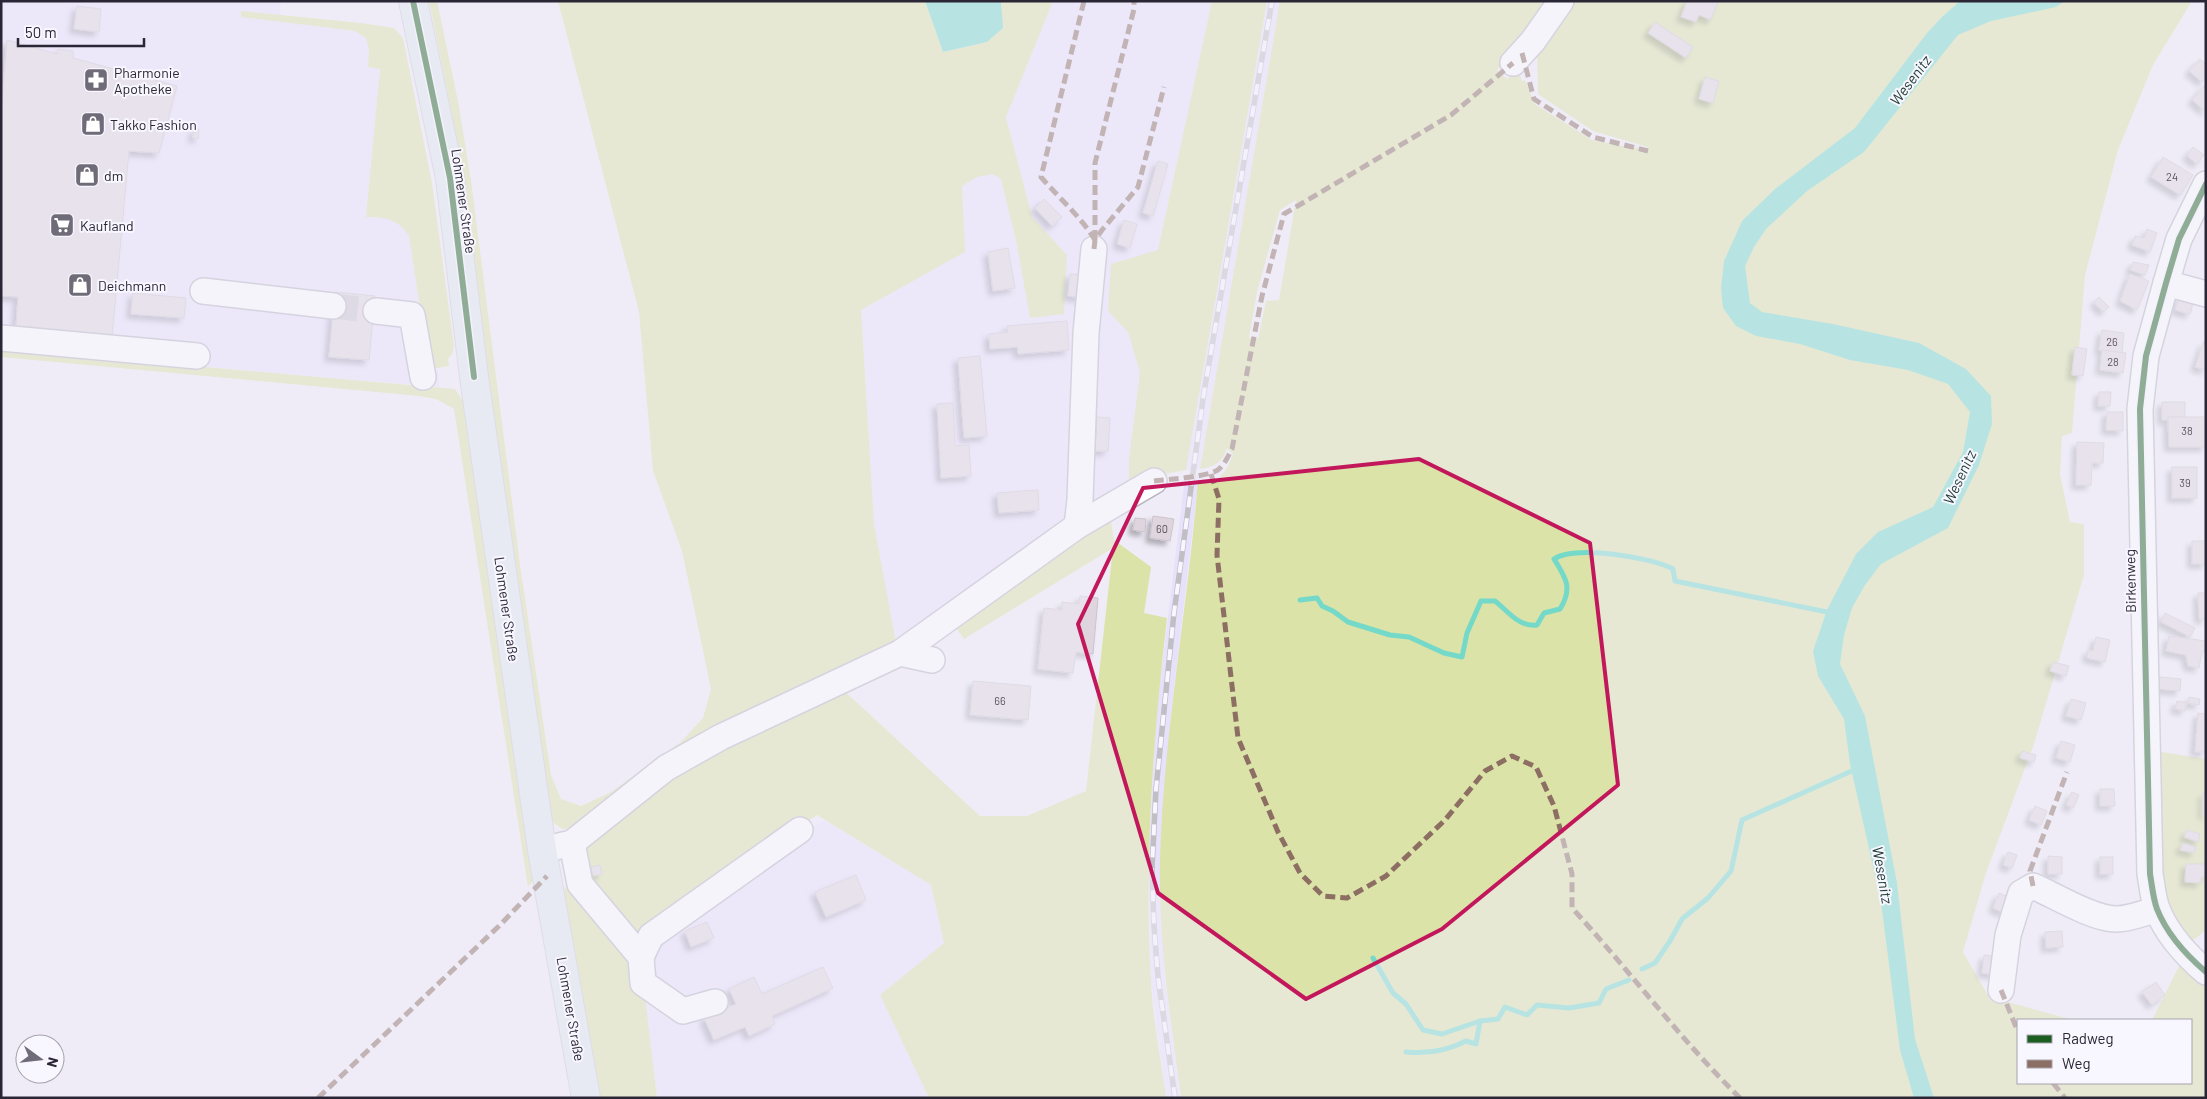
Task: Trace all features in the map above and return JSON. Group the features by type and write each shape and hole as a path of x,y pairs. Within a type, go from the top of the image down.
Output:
{"main road":[{"name":"Lohmener Straße","path":"413,1 450,178 474,377 542,850 586,1098"}],"street":[{"path":"1513,63 1533,40 1561,1"},
{"name":"Birkenweg","path":"2206,184 2179,239 2166,283 2146,356 2140,409 2150,874 2158,909 2187,956 2206,972"},
{"path":"1078,526 1086,333 1094,249"},
{"path":"2166,283 2206,294"},
{"path":"202,291 333,306"},
{"path":"376,311 412,315 422,377"},
{"path":"1,338 197,356"},
{"path":"542,850 572,843 666,768 722,737 900,654 1078,526 1154,481"},
{"path":"900,654 932,660"},
{"path":"715,1002 683,1011 643,983 641,957 651,936 800,830"},
{"path":"572,843 580,884 641,957"},
{"path":"2001,990 2008,935 2021,893 2032,886 2102,917 2116,919 2158,909"}],"highlighted area":[{"path":"1419,459 1590,543 1618,785 1442,929 1306,999 1158,893 1078,624 1143,488"}],"shaded area":[{"path":"1,1 281,1 280,16 242,11 241,16 355,31 366,38 369,50 368,67 380,68 366,216 381,217 398,222 404,227 409,236 429,367 438,370 439,387 1,349"},
{"path":"429,1 437,1 458,101 471,180 520,564 551,775 561,799 581,806 611,792 681,742 703,718 711,689 682,551 653,471 639,312 558,1 925,1 943,52 987,42 1002,5 1001,1 1053,1 1006,117 1032,217 1067,255 1064,314 1030,318 1017,245 1001,179 993,174 977,177 962,186 965,252 861,310 874,524 897,648 573,829 562,829 554,823 547,811 450,105"},
{"path":"1053,1 1212,1 1158,250 1108,311 1128,332 1140,372 1129,459 1129,491 897,648 874,524 861,310 965,252 962,186 977,177 993,174 1001,179 1017,245 1067,255 1032,217 1006,117"},
{"path":"1212,1 1267,1 1186,470 1154,476 1129,491 1129,459 1140,372 1128,332 1108,311 1111,264 1158,250"},
{"path":"1267,1 1280,1 1200,469 1186,470"},
{"path":"1280,1 1555,1 1497,70 1507,79 1518,70 1522,81 1525,80 1535,104 1592,140 1629,147 1651,148 1593,131 1538,94 1537,43 1565,1 2192,1 2153,65 2118,150 2085,275 2072,433 2062,436 2060,474 2070,522 2084,524 2084,575 2034,744 1986,873 1963,952 1990,999 1997,999 2069,1019 2017,1019 2017,1084 2192,1084 2192,1019 2152,1019 2182,960 2206,983 2206,1098 1181,1098 1166,978 1161,917 1160,857 1162,810 1198,480 1218,479 1226,470 1233,455 1227,448 1223,457 1210,467 1200,469","holes":["1296,200 1279,300 1266,301 1258,339 1249,338 1257,292 1280,210"]},
{"path":"241,11 394,28 403,38 432,183 454,346 452,354 448,359 449,366 432,369 429,367 409,236 401,226 390,220 366,217 380,69 368,67 369,50 366,38 355,31 241,17"},
{"path":"1,349 455,389 463,401 471,437 504,688 536,877 528,887 454,409 436,399 419,396 1,357"},
{"path":"1199,476 1171,713 1160,857 1165,979 1180,1098 1166,1098 1151,983 1148,863 1156,716 1185,477"},
{"path":"1109,510 1114,540 1151,567 1144,613 1167,618 1154,754 1149,845 1149,936 1152,996 1166,1098 929,1098 880,995 944,943 931,885 817,815 650,930 640,945 586,883 585,846 675,771 840,687 980,816 1027,816 1086,791 1113,548 964,639 953,623"},
{"path":"2156,751 2206,759 2206,930 2186,946 2163,903"},
{"path":"824,820 931,885 944,943 880,995 929,1098 657,1098 645,996 650,953 667,928"},
{"path":"567,885 575,887 635,964 645,996 657,1098 598,1098 562,893"}],"water":[{"path":"925,1 1001,1 1003,28 987,42 943,52"},
{"name":"Wesenitz","path":"1960,1 2065,1 2056,7 1991,21 1958,35 1864,152 1807,191 1766,229 1754,247 1745,266 1750,303 1762,312 1833,324 1919,343 1966,369 1991,396 1992,424 1979,465 1948,528 1881,564 1865,585 1852,608 1844,635 1840,664 1865,716 1897,883 1915,1039 1934,1098 1914,1098 1900,1050 1881,902 1850,764 1844,719 1818,676 1813,651 1827,610 1856,554 1878,532 1933,507 1963,452 1970,412 1948,384 1908,370 1850,360 1800,344 1756,336 1736,326 1723,308 1721,288 1724,261 1742,221 1775,189 1855,128 1927,33"}],"building":[{"path":"1687,1 1718,1 1711,20 1699,15 1696,22 1681,17"},
{"path":"77,6 101,9 99,32 74,29"},
{"path":"1655,22 1693,47 1686,58 1648,33"},
{"name":"Kaufland","path":"7,40 57,54 58,49 73,51 73,58 177,86 159,153 129,151 112,337 16,328 18,297 1,296 1,114"},
{"path":"2200,59 2206,64 2206,77 2202,82 2189,71"},
{"path":"1705,77 1719,81 1713,103 1699,99"},
{"path":"2206,84 2206,112 2192,100"},
{"path":"194,129 199,129 198,139 193,138"},
{"path":"2193,147 2204,155 2197,164 2187,156"},
{"path":"2163,157 2193,175 2180,195 2151,177"},
{"path":"1158,161 1168,164 1153,216 1143,213"},
{"path":"1044,199 1062,217 1052,226 1035,208"},
{"path":"1124,220 1137,224 1130,248 1117,244"},
{"path":"2147,229 2157,233 2150,252 2132,245 2135,236 2144,238"},
{"path":"1008,248 1015,288 993,291 988,252"},
{"path":"2133,262 2149,265 2145,275 2130,270"},
{"path":"1070,274 1085,275 1084,298 1068,296"},
{"path":"2130,274 2149,281 2137,310 2120,301"},
{"path":"335,292 375,296 369,360 329,357"},
{"path":"133,293 186,298 184,318 131,314"},
{"path":"2180,296 2194,300 2190,314 2175,310"},
{"path":"2099,297 2109,307 2103,312 2094,302"},
{"path":"1067,321 1069,350 1018,354 1018,347 990,349 989,334 1008,332 1007,326"},
{"path":"2102,330 2124,333 2122,353 2099,350"},
{"path":"2204,341 2206,342 2206,370 2195,367"},
{"path":"2075,347 2087,349 2083,376 2072,375"},
{"path":"2102,350 2126,353 2123,373 2100,370"},
{"path":"980,356 987,436 964,438 958,358"},
{"path":"2099,392 2111,392 2110,406 2098,406"},
{"path":"2162,402 2185,402 2185,417 2168,417 2168,420 2162,420"},
{"path":"953,403 955,446 969,445 971,476 941,478 937,404"},
{"path":"2107,412 2123,412 2123,431 2106,430"},
{"path":"1097,417 1110,418 1108,451 1095,451"},
{"path":"2168,417 2206,417 2206,447 2169,447"},
{"path":"2077,442 2104,443 2103,463 2092,463 2091,485 2076,485"},
{"path":"2172,467 2197,467 2197,498 2172,498"},
{"path":"1038,490 1039,510 999,513 997,493"},
{"path":"1153,516 1174,519 1170,541 1150,538"},
{"path":"1135,518 1146,519 1145,532 1133,530"},
{"path":"2192,541 2206,541 2206,564 2192,564"},
{"path":"2198,593 2206,593 2206,619 2199,619"},
{"path":"1080,596 1098,598 1093,654 1076,652 1073,673 1038,669 1044,608 1062,610 1062,602 1079,604"},
{"path":"2165,613 2195,628 2190,637 2161,622"},
{"path":"2169,636 2206,641 2205,652 2202,651 2199,668 2188,666 2186,655 2166,651"},
{"path":"2096,637 2110,640 2105,662 2087,658 2088,650 2093,651"},
{"path":"2053,662 2069,666 2066,676 2050,671"},
{"path":"2160,677 2181,679 2180,691 2159,689"},
{"path":"973,681 1031,686 1028,720 970,715"},
{"path":"2189,697 2200,699 2199,705 2188,703"},
{"path":"2071,699 2086,703 2081,720 2066,716"},
{"path":"2177,701 2186,703 2185,711 2175,709"},
{"path":"2198,713 2206,714 2206,752 2195,752"},
{"path":"2061,741 2075,745 2070,762 2056,758"},
{"path":"2022,751 2036,755 2034,762 2020,758"},
{"path":"2100,789 2114,789 2115,806 2100,806"},
{"path":"2072,792 2079,795 2073,808 2066,805"},
{"path":"2203,793 2206,793 2206,815 2203,815"},
{"path":"2035,806 2047,811 2041,825 2029,820"},
{"path":"2187,830 2200,834 2198,842 2184,837"},
{"path":"2183,843 2196,847 2194,853 2180,850"},
{"path":"2008,852 2017,855 2012,868 2003,865"},
{"path":"2048,856 2062,857 2062,874 2048,874"},
{"path":"2100,857 2113,857 2113,874 2100,874"},
{"path":"2186,864 2206,864 2206,877 2201,877 2201,883 2185,882"},
{"path":"600,865 602,874 593,876 591,867"},
{"path":"856,875 866,900 826,917 815,892"},
{"path":"1999,893 2011,898 2004,913 1993,908"},
{"path":"707,922 714,938 691,947 685,931"},
{"path":"2062,931 2063,947 2046,948 2045,932"},
{"path":"1984,955 2000,957 1998,975 1982,973"},
{"path":"823,967 833,988 772,1016 775,1024 749,1036 745,1027 714,1040 704,1018 736,1004 729,989 754,977 762,994"},
{"path":"2156,982 2165,995 2152,1005 2142,992"}],"waterway":[{"path":"1300,600 1317,598 1322,606 1333,611 1348,622 1390,635 1409,637 1444,653 1462,657 1467,633 1481,601 1495,601 1524,624 1537,625 1544,613 1560,609 1566,595 1565,578 1554,559 1564,555 1595,553 1648,560 1673,569 1675,581 1832,613"},
{"path":"1642,969 1655,963 1682,919 1708,898 1731,871 1742,820 1856,769"},
{"path":"1373,958 1393,993 1406,1004 1423,1030 1442,1034 1480,1021 1498,1019 1505,1007 1527,1015 1537,1005 1569,1008 1599,1003 1606,989 1629,980"},
{"path":"1406,1052 1422,1053 1437,1051 1466,1041 1476,1044 1480,1021"}],"tunnel":[{"path":"333,306 376,311"}],"railway":[{"path":"1175,1098 1158,977 1154,926 1152,868 1156,789 1174,613 1204,392 1272,1"}],"marked path":[{"path":"1084,1 1041,177 1077,215 1095,240"},
{"path":"1095,240 1095,163 1134,9 1134,1"},
{"path":"1522,53 1534,99 1593,137 1648,151"},
{"path":"1154,481 1199,476 1214,472 1223,465 1232,449 1262,296 1284,214 1451,115 1513,63"},
{"path":"1094,249 1095,240 1102,230 1138,187 1164,87"},
{"path":"1211,474 1219,499 1217,555 1238,738 1278,832 1300,873 1323,896 1347,898 1386,876 1445,820 1485,771 1512,756 1536,767 1554,806 1572,874 1572,908 1696,1052 1740,1098"},
{"path":"2033,886 2030,871 2067,772"},
{"path":"318,1098 499,926 547,876"},
{"path":"2001,990 2017,1030"},
{"path":"2054,1084 2065,1098"}],"cycle path":[{"path":"413,1 450,178 474,377"},
{"path":"2206,184 2179,239 2166,283 2146,356 2140,409 2150,874 2156,905 2166,927 2184,951 2206,972"}],"place":[{"name":"Pharmonie Apotheke","path":"96,80"},
{"name":"Takko Fashion","path":"93,124"},
{"name":"dm","path":"87,175"},
{"name":"Kaufland","path":"62,225"},
{"name":"Deichmann","path":"80,285"}]}
